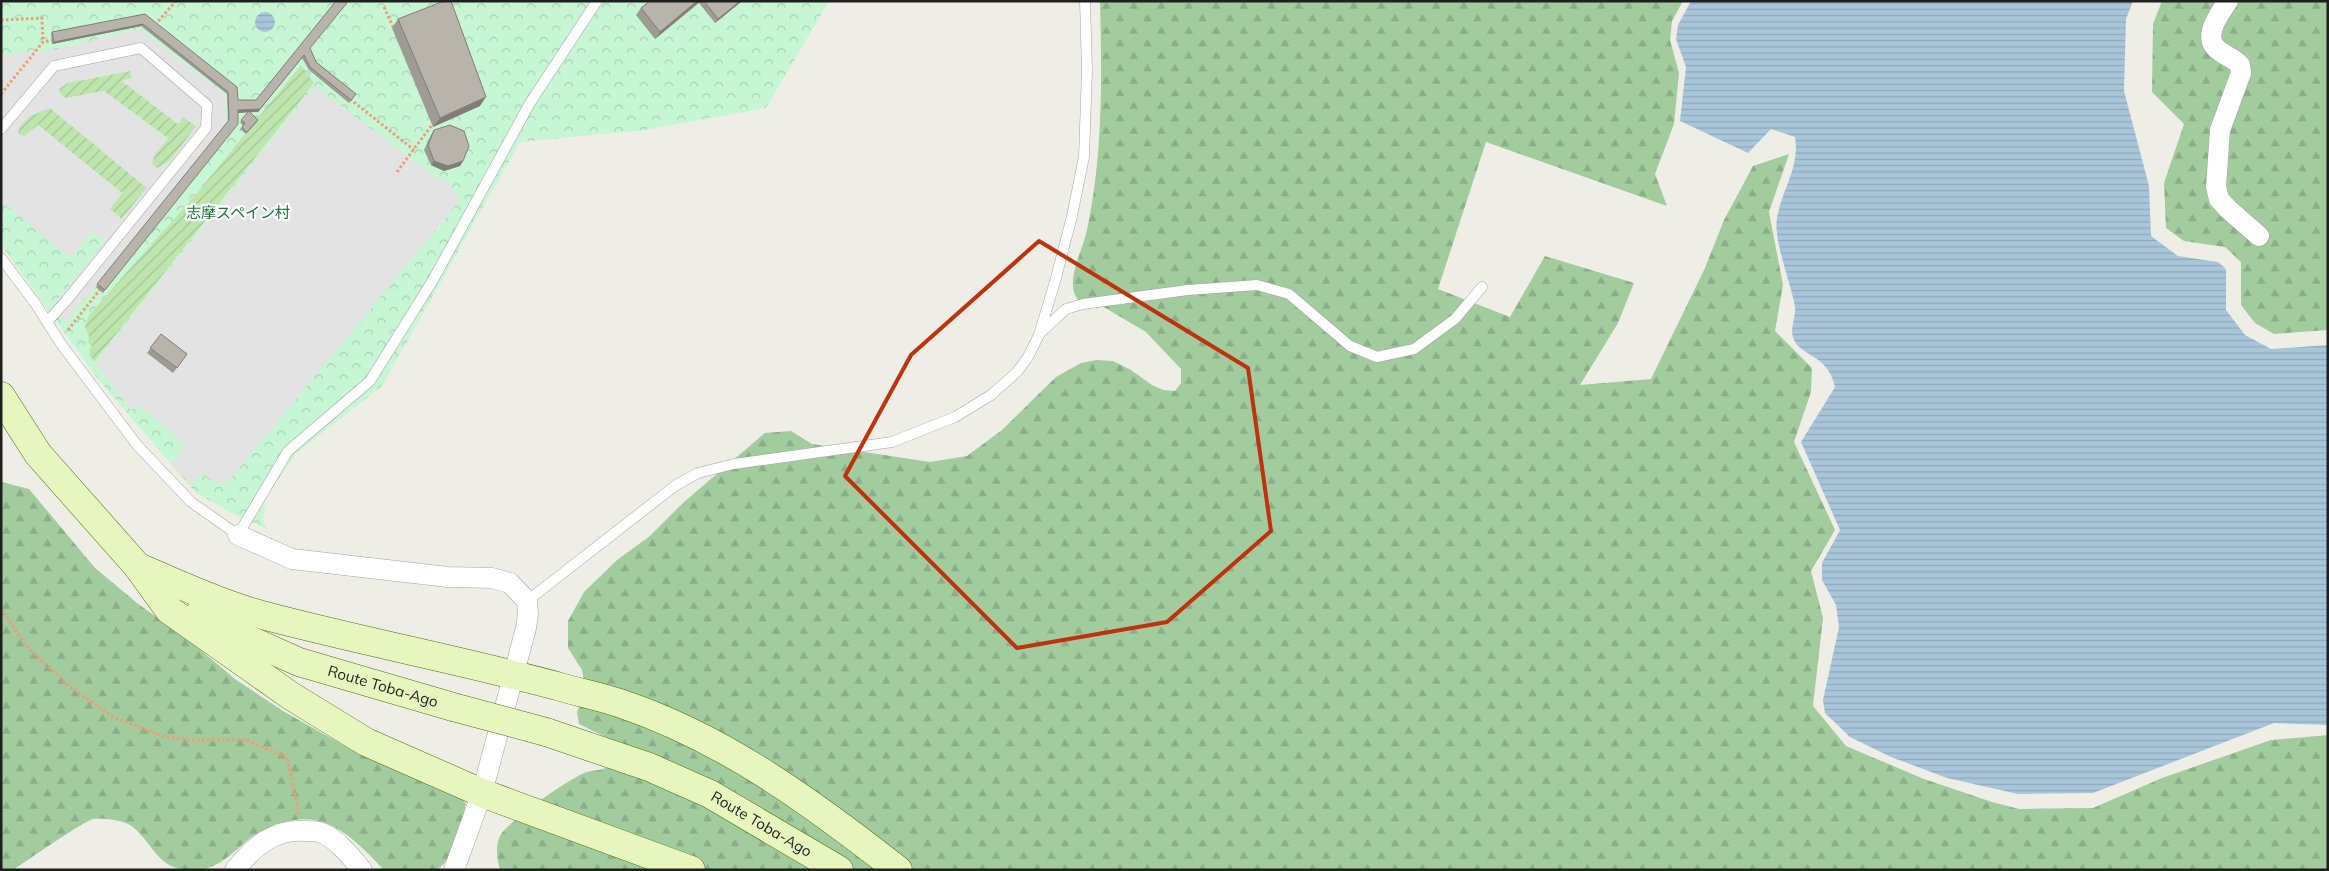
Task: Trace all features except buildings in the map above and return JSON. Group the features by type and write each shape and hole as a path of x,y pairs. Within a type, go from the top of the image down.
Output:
{"main road":[{"name":"Route Toba-Ago","path":"1,396 38,454 138,567 186,605 243,637 299,662 546,732 649,767 710,794 839,870"},
{"path":"1,418 38,454"},
{"path":"138,567 210,597 261,614 513,674 625,705 684,729 772,777 854,835 898,870"},
{"path":"138,567 169,610 291,696 366,742 482,793 691,870"}],"street":[{"path":"2228,1 2214,23 2210,36 2212,45 2240,66 2241,73 2220,130 2216,187 2219,199 2259,236"},
{"path":"238,535 292,559 448,577 492,578 510,584 526,601 528,614 526,628 482,793 454,870"},
{"path":"235,870 251,850 280,832 302,830 321,832 346,851 362,870"}],"lane":[{"path":"526,601 676,485 698,472 734,464 892,442 955,417 991,395 1017,372 1028,357 1039,335 1070,225 1084,157 1085,1"},
{"path":"1,258 61,344 137,445 191,502 238,535 288,451 370,381 434,280 530,103 595,2"},
{"path":"1,129 54,66 141,48 207,105 206,128 47,322"},
{"path":"1039,335 1066,309 1084,304 1188,290 1257,285 1289,294 1350,346 1378,357 1414,348 1455,319 1482,287"}],"path":[{"path":"152,30 176,1"},
{"path":"384,7 396,34"},
{"path":"1,20 42,18 43,42"},
{"path":"1,94 43,42 61,38"},
{"path":"348,97 414,150"},
{"path":"396,172 434,122 430,114"},
{"path":"68,330 106,283"},
{"path":"1,609 29,649 69,686 111,716 162,736 188,740 245,740 287,757 302,830"}],"highlighted area":[{"path":"1039,241 1248,368 1271,531 1167,622 1017,648 845,476 911,355"}],"green space":[{"name":"志摩スペイン村","path":"1,1 829,1 766,108 645,130 520,142 382,386 298,452 266,496 263,519 267,529 231,513 195,492 98,379 1,245"},
{"path":"1100,1 1683,1 1672,21 1670,40 1679,73 1674,124 1655,174 1667,206 1486,142 1438,289 1510,317 1545,256 1634,283 1618,323 1580,385 1651,379 1705,268 1724,220 1753,166 1789,154 1769,212 1783,285 1775,331 1812,368 1811,392 1794,442 1835,530 1811,571 1823,618 1813,706 1846,746 1924,779 2019,809 2093,808 2162,778 2271,740 2328,735 2328,870 500,870 497,844 505,829 538,802 563,785 585,773 608,767 613,760 615,746 606,737 579,724 577,712 586,691 582,670 568,648 568,621 584,592 617,560 650,536 684,502 765,433 791,431 812,444 930,462 967,456 1002,430 1056,377 1081,363 1096,360 1113,361 1163,390 1175,391 1181,383 1181,369 1146,332 1090,299 1078,300 1074,293 1074,275 1087,230 1099,145 1101,88"},
{"path":"2162,1 2328,1 2328,330 2274,334 2255,323 2241,305 2241,262 2225,247 2184,241 2166,228 2164,183 2184,124 2152,92 2153,24"},
{"path":"301,65 314,83 94,362 89,352 92,346 88,342 89,336 85,327 89,315 198,192"},
{"path":"130,71 132,78 122,81 178,124 183,117 196,126 174,156 156,168 152,163 155,154 168,138 104,91 66,98 61,95 59,89 67,83"},
{"path":"50,108 147,188 121,219 110,209 122,193 38,125 24,137 18,134 19,128 26,120"},
{"path":"1,482 29,489 95,568 137,603 191,642 235,679 283,711 359,754 459,794 466,804 456,841 442,866 435,870 384,870 360,846 335,827 307,819 291,820 260,832 227,858 213,866 196,870 183,869 173,867 159,857 133,827 114,820 93,819 54,842 13,870 1,870"}],"shaded area":[{"path":"139,29 226,95 226,125 65,323 53,305 105,241 92,231 70,258 1,201 1,55 58,49","holes":["130,71 132,78 122,81 178,124 183,117 196,126 170,161 163,166 156,168 152,163 155,154 168,139 104,91 66,98 61,95 59,89 67,83","50,108 147,188 122,219 110,209 122,193 38,125 24,136 18,134 19,127 31,115"]},
{"path":"314,86 436,178 447,180 460,200 227,483 217,483 202,473 191,485 171,463 185,445 140,405 131,410 95,363"}],"water":[{"path":"1691,1 2133,1 2126,19 2124,91 2149,186 2151,236 2178,256 2218,262 2226,269 2226,310 2245,335 2271,349 2328,345 2328,725 2274,723 2093,793 2018,794 1947,778 1891,757 1850,737 1825,713 1823,700 1839,627 1836,605 1822,580 1822,563 1840,530 1801,442 1835,387 1826,368 1796,343 1792,333 1795,307 1776,227 1779,207 1793,169 1796,148 1795,137 1771,129 1748,153 1680,121 1686,67 1676,39 1678,25"},
{"path":"265,12 272,15 275,22 272,29 265,32 258,29 255,22 258,15"}]}
